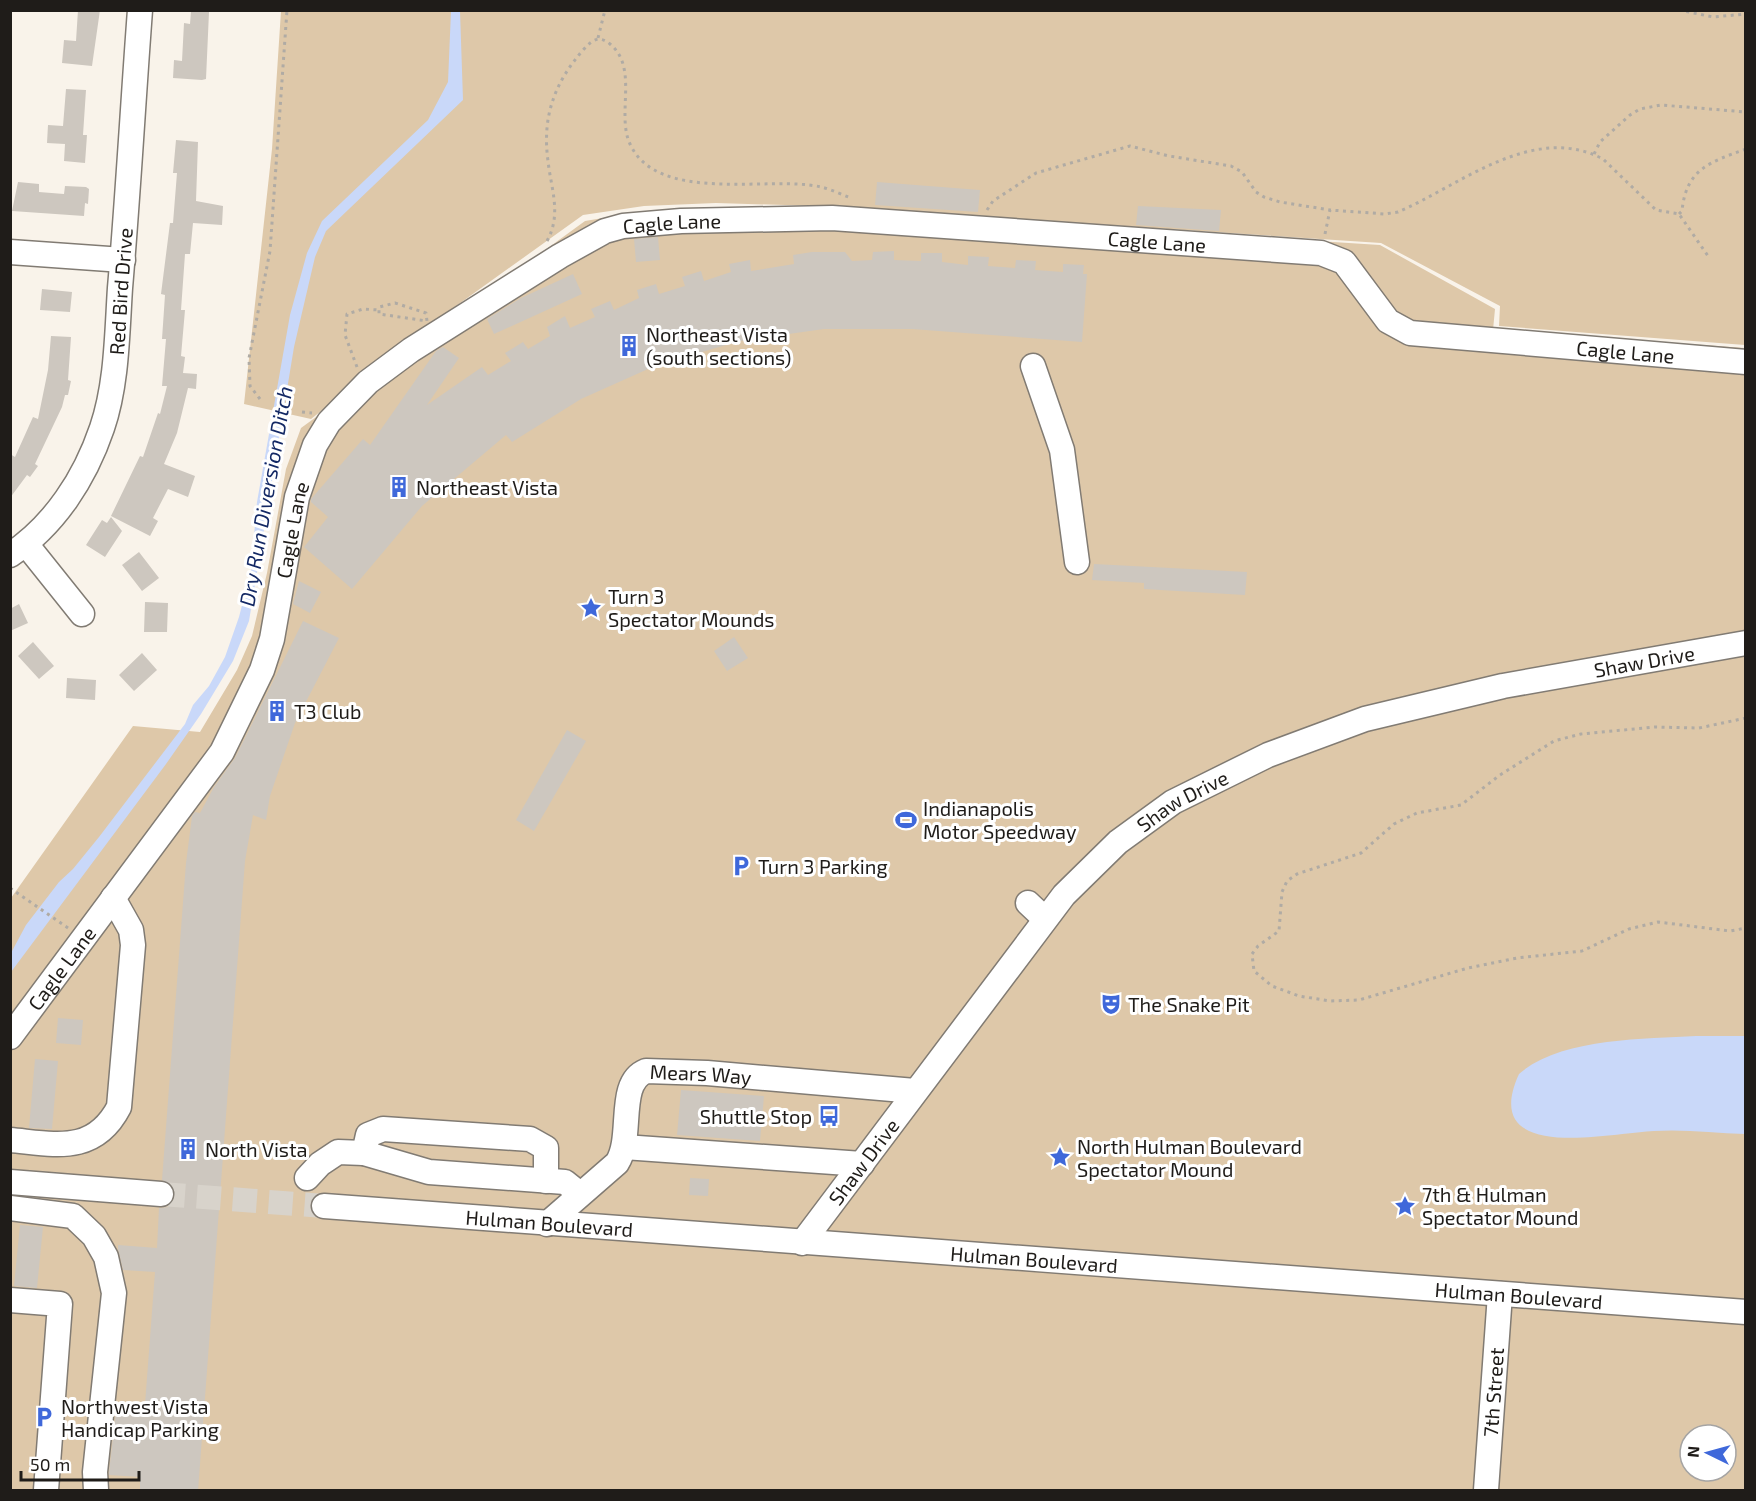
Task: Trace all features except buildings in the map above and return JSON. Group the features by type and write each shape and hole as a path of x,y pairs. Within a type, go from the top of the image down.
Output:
{"street":[{"name":"Red Bird Drive","path":"18,550 52,517 73,490 103,427 113,381 140,10"},
{"name":"Cagle Lane","path":"10,1037 220,754 262,670 272,639 297,497 315,445 329,422 368,382 411,350 495,295 591,238 623,226 652,223 832,218 1321,254 1344,262 1388,321 1410,333 1746,362"},
{"path":"10,252 123,260"},
{"path":"1033,366 1062,450 1077,562"},
{"path":"18,550 82,614"},
{"name":"Shaw Drive","path":"802,1243 915,1090 1036,911 1082,876 1118,842 1173,802 1268,755 1311,738 1415,705 1503,686 1746,643"},
{"path":"10,1140 67,1145 80,1143 99,1132 114,1118 119,1107 133,945 131,930 113,898"},
{"name":"Mears Way","path":"547,1224 617,1163 624,1147 630,1086 632,1080 646,1071 707,1073 915,1090"},
{"path":"364,1153 368,1135 383,1129 530,1139 546,1149 546,1180"},
{"path":"624,1147 862,1164"},
{"path":"307,1178 320,1164 338,1152 364,1153 429,1172 565,1182 580,1194"},
{"path":"10,1182 161,1194"},
{"path":"10,1203 77,1187"},
{"name":"Hulman Boulevard","path":"324,1206 1746,1312"},
{"path":"10,1208 73,1216 94,1236 106,1257 114,1293 95,1472 96,1491"},
{"name":"7th Street","path":"1486,1491 1500,1294"},
{"path":"10,1300 60,1304 46,1491"}],"path":[{"path":"260,399 250,386 249,358 270,251 287,10"},
{"path":"598,38 605,10"},
{"path":"1679,10 1713,17 1746,14"},
{"path":"538,247 546,241 554,228 555,200 545,137 548,108 579,54 593,39 598,38 609,43 617,52 626,83 626,134 630,145 650,167 689,181 821,187 858,201"},
{"path":"1594,154 1600,142 1640,109 1660,105 1746,112"},
{"path":"985,213 993,201 1036,173 1130,146 1169,156 1231,166 1242,172 1256,192 1280,202 1330,210 1385,214 1398,212 1490,165 1532,150 1563,149 1594,154 1620,173 1656,210 1678,214 1707,256"},
{"path":"1678,214 1682,211 1689,181 1700,169 1715,160 1746,149"},
{"path":"1321,254 1330,210"},
{"path":"395,303 426,313 427,321 379,314 379,310 379,307 395,303"},
{"path":"355,376 357,368 345,335 347,314 363,309 379,310"},
{"path":"426,317 436,311"},
{"path":"302,412 318,411"},
{"path":"1746,718 1699,728 1655,727 1581,734 1554,741 1500,775 1461,805 1417,813 1394,824 1361,853 1297,874 1287,881 1282,892 1279,931 1258,946 1252,954 1252,964 1254,971 1272,986 1299,996 1330,1001 1359,1000 1468,968 1517,958 1581,951 1629,929 1658,922 1730,931 1746,928"},
{"path":"10,888 69,929"}],"shaded area":[{"path":"281,11 1745,11 1745,345 1499,326 1500,306 1381,243 817,206 716,203 644,206 583,215 424,329 311,419 244,404 272,149"},
{"name":"Indianapolis Motor Speedway","path":"716,207 818,209 1380,245 1495,309 1493,330 1745,348 1745,1490 11,1490 11,898 133,726 200,732 237,670 252,636 267,573 286,469 301,428 585,221 645,211"}],"water":[{"name":"Dry Run Diversion Ditch","path":"451,11 460,11 463,100 326,231 315,257 294,347 249,621 233,661 201,714 166,764 11,972 11,953 26,925 59,882 73,869 99,837 185,724 193,705 209,686 225,657 239,617 251,570 257,502 290,315 307,253 322,221 428,120 448,82"},
{"path":"1696,1036 1745,1036 1745,1134 1654,1131 1581,1138 1554,1137 1532,1132 1516,1121 1511,1102 1519,1074 1536,1062 1556,1053 1603,1043"}],"tunnel":[{"path":"161,1194 324,1206"}],"place":[{"name":"Northeast Vista (south sections)","path":"629,346"},
{"name":"Northeast Vista","path":"399,487"},
{"name":"Turn 3 Spectator Mounds","path":"591,608"},
{"name":"T3 Club","path":"277,711"},
{"name":"Indianapolis Motor Speedway","path":"906,820"},
{"name":"Turn 3 Parking","path":"741,866"},
{"name":"The Snake Pit","path":"1111,1004"},
{"name":"Shuttle Stop","path":"829,1116"},
{"name":"North Vista","path":"188,1149"},
{"name":"North Hulman Boulevard Spectator Mound","path":"1060,1157"},
{"name":"7th & Hulman Spectator Mound","path":"1405,1206"},
{"name":"Northwest Vista Handicap Parking","path":"44,1417"}]}
